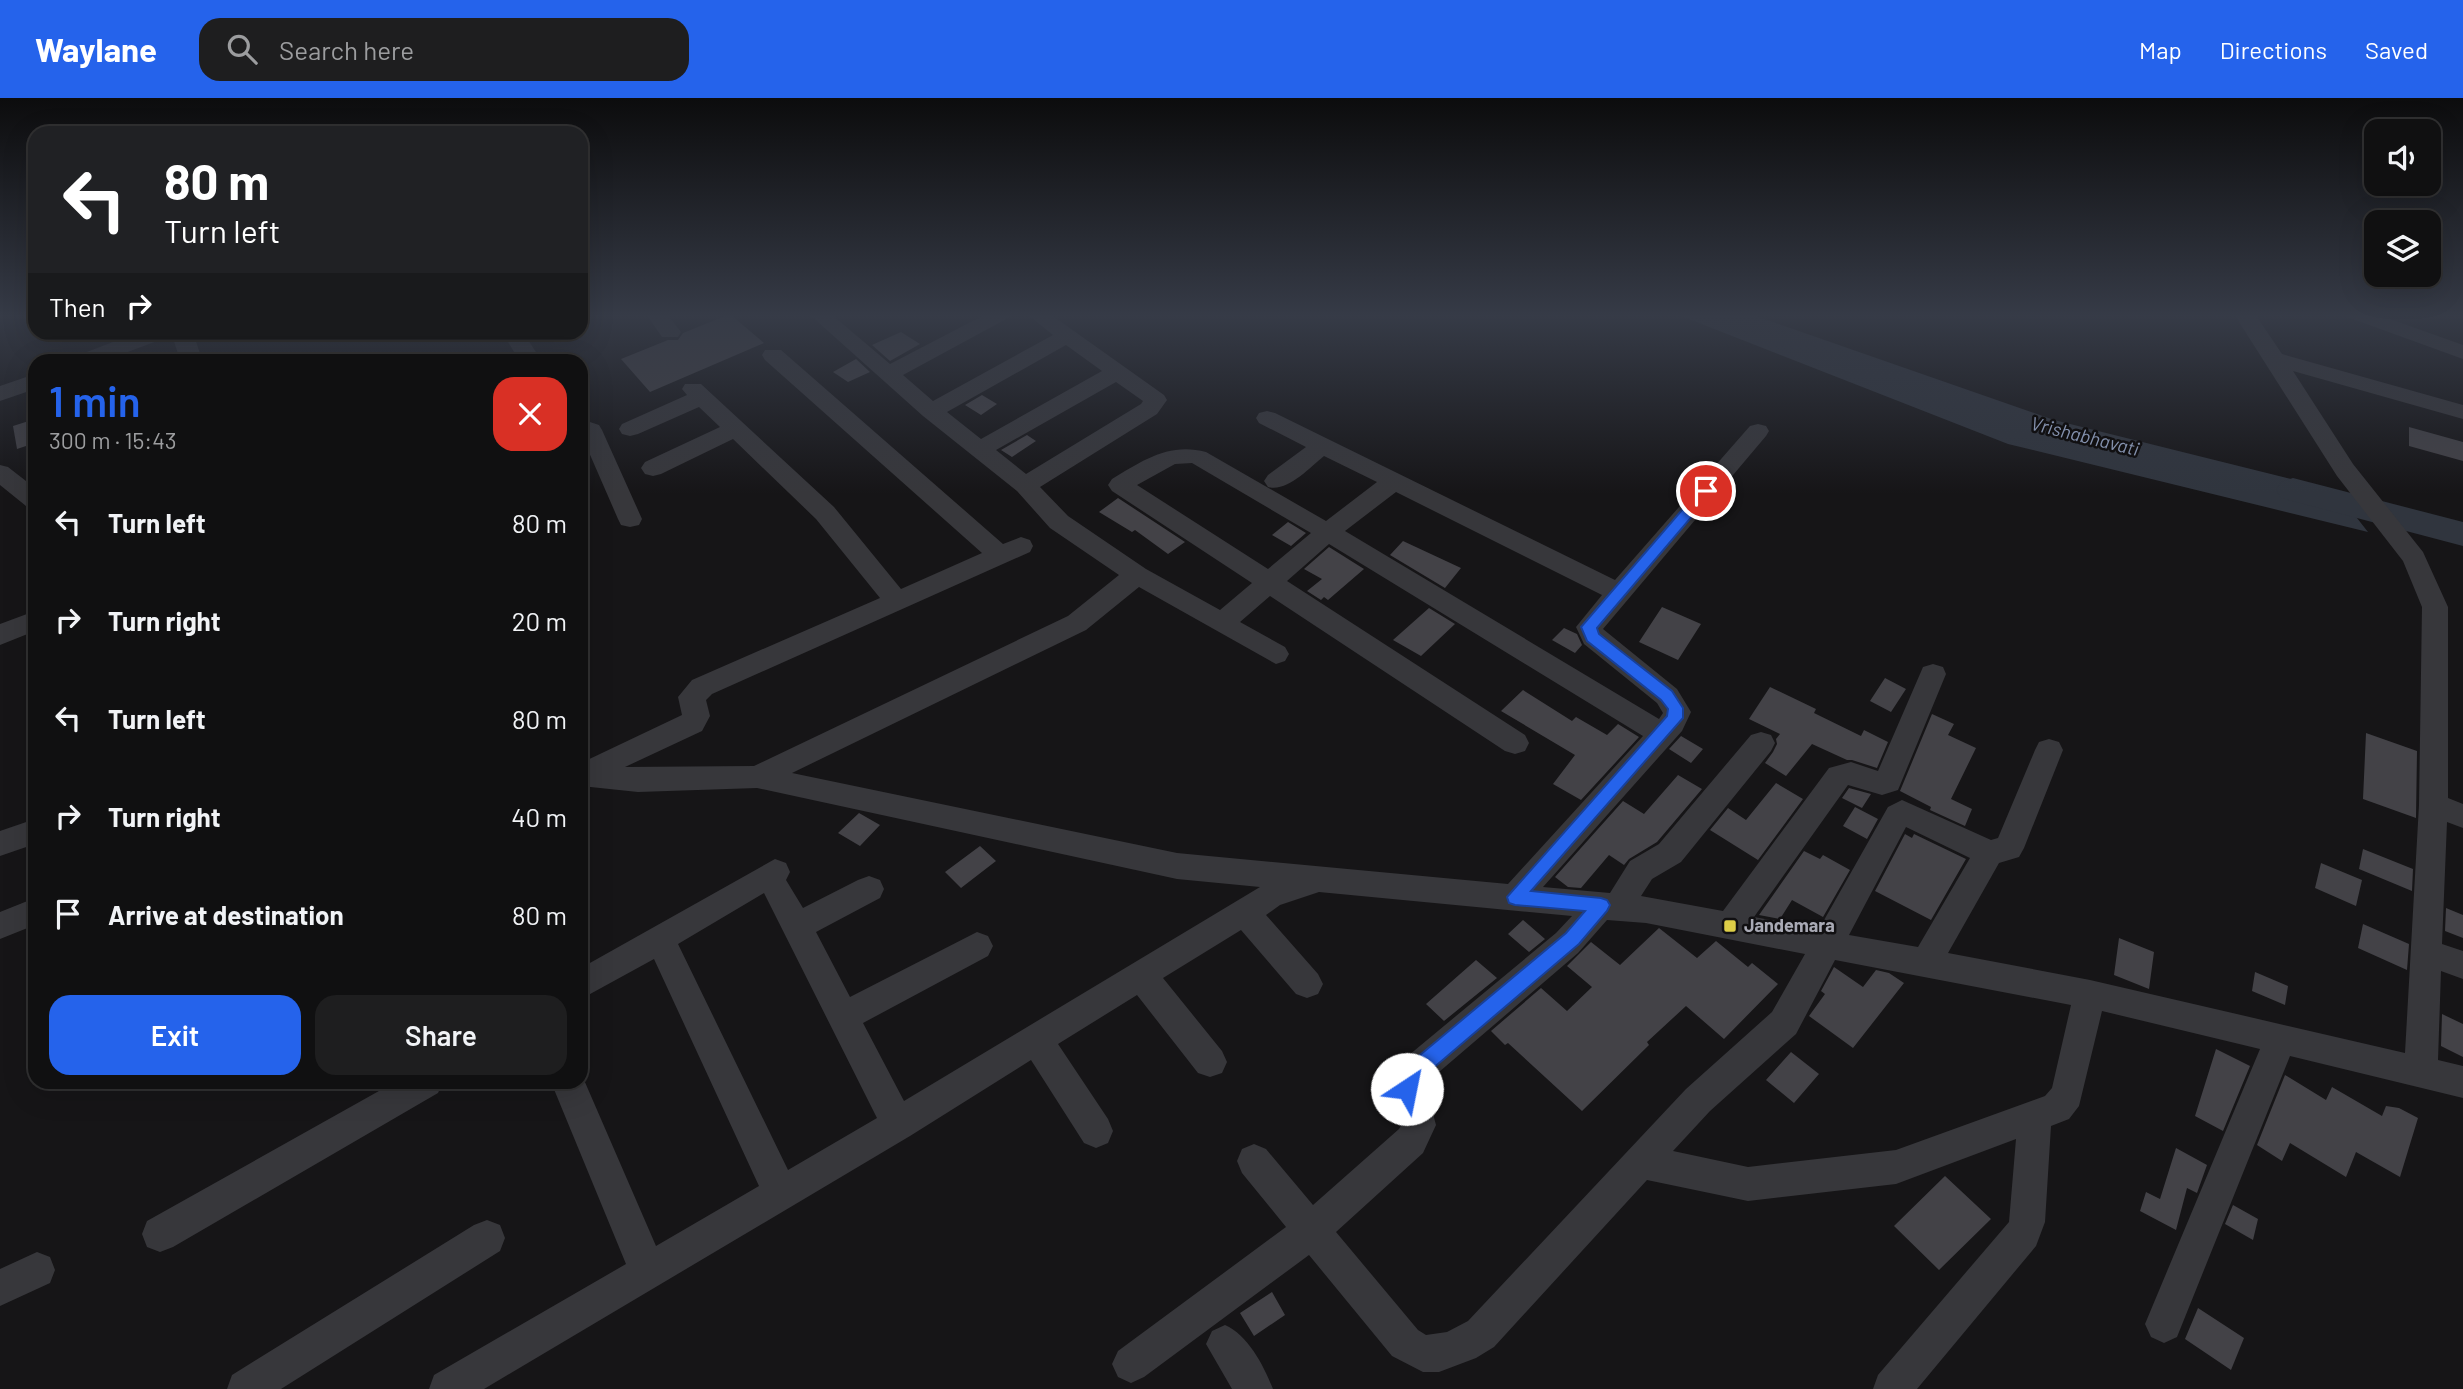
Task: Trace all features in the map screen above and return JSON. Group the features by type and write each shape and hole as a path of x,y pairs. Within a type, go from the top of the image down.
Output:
{"street":[{"path":"588,772 692,723 696,716 692,697 702,687 1010,551 796,374"},
{"path":"889,374 1025,485 1059,522 1137,575 1276,654"},
{"path":"931,411 997,374"},
{"path":"981,449 1113,374"},
{"path":"1025,485 1155,404 1156,400 1123,374"},
{"path":"2284,374 2345,471 2414,558 2435,607 2433,805 2421,1073"},
{"path":"2328,374 2463,412"},
{"path":"0,394 28,384"},
{"path":"629,429 697,393 825,513 896,600"},
{"path":"1267,418 1618,592"},
{"path":"588,429 591,430 630,519"},
{"path":"653,468 735,429"},
{"path":"1515,897 1675,718 1676,708 1667,695 1590,633 1589,627 1758,431"},
{"path":"1276,481 1323,446"},
{"path":"1515,743 1120,485 1167,458 1189,454 1328,533 1662,734"},
{"path":"0,473 28,494"},
{"path":"1222,623 1394,481"},
{"path":"757,777 1077,623 1137,575"},
{"path":"0,635 28,624"},
{"path":"1730,926 1839,776 1849,772 1881,784 1888,782 1933,674"},
{"path":"1131,1364 1312,1230 1411,1141 1417,1133 1418,1116 1407,1089 1409,1076 1610,906 1641,870 1670,853 1761,743"},
{"path":"1254,1161 1405,1343 1423,1354 1474,1340 1698,1101 1784,1023 1900,813 1989,853 2009,848 2049,750"},
{"path":"588,776 638,780 757,777 1177,866 1610,906 2090,994 2463,1082"},
{"path":"2433,805 2463,816"},
{"path":"0,844 28,834"},
{"path":"1926,963 1989,853"},
{"path":"448,1389 898,1124 1270,896 1321,879"},
{"path":"588,981 660,939 776,881 898,1124"},
{"path":"797,927 869,888"},
{"path":"1244,912 1307,984"},
{"path":"0,926 28,914"},
{"path":"660,939 780,1192"},
{"path":"843,1017 977,946"},
{"path":"2427,952 2463,965"},
{"path":"1141,975 1210,1062"},
{"path":"1641,1162 1738,1184 1759,1184 1907,1165 2057,1108 2067,1095 2090,994"},
{"path":"1036,1039 1096,1131"},
{"path":"2164,1324 2281,1040"},
{"path":"160,1234 414,1089"},
{"path":"571,1089 648,1269"},
{"path":"1892,1389 2023,1233 2027,1222 2035,1116"},
{"path":"246,1389 487,1238"},
{"path":"0,1288 37,1270"},
{"path":"1224,1344 1254,1389"}],"water":[{"path":"1830,374 1923,374 2054,420 2335,490 2368,532 2008,444"}],"building":[{"path":"634,374 691,374 650,392"},
{"path":"836,374 865,374 848,382"},
{"path":"982,395 997,404 981,415 965,405"},
{"path":"28,421 28,445 17,449 13,426"},
{"path":"2409,427 2463,442 2463,461 2409,446"},
{"path":"1027,435 1036,441 1012,457 1001,450"},
{"path":"1118,498 1185,542 1168,554 1135,530 1132,532 1099,512"},
{"path":"1288,522 1306,533 1291,546 1272,535"},
{"path":"1403,541 1461,568 1445,588 1390,555"},
{"path":"1329,547 1364,569 1328,600 1324,597 1321,600 1307,591 1322,579 1304,569"},
{"path":"1662,607 1701,624 1678,660 1639,642"},
{"path":"1429,608 1455,624 1421,656 1393,640"},
{"path":"1564,628 1577,634 1582,645 1575,653 1552,640"},
{"path":"1885,678 1906,689 1891,712 1870,701"},
{"path":"1770,687 1816,709 1814,713 1861,736 1864,730 1888,742 1877,768 1847,760 1812,744 1786,776 1765,763 1780,734 1749,719"},
{"path":"1523,690 1572,721 1576,717 1607,735 1618,724 1639,737 1581,800 1553,784 1575,755 1501,711"},
{"path":"1932,714 1954,724 1948,735 1976,748 1951,799 1972,809 1965,826 1930,810 1931,807 1900,791"},
{"path":"2366,733 2417,751 2416,818 2363,799"},
{"path":"1681,736 1703,749 1691,763 1669,749"},
{"path":"1678,775 1702,789 1657,842 1624,865 1609,855 1581,888 1568,887 1555,877 1623,801 1644,814"},
{"path":"1776,783 1803,799 1758,860 1710,830 1728,808 1746,820"},
{"path":"1849,788 1871,794 1862,808 1842,798"},
{"path":"1855,807 1878,819 1867,839 1843,826"},
{"path":"859,813 880,825 860,846 838,833"},
{"path":"1905,834 1912,838 1914,834 1966,859 1931,920 1875,891"},
{"path":"980,846 996,861 961,888 945,872"},
{"path":"2363,849 2413,869 2412,891 2359,869"},
{"path":"1804,851 1820,859 1823,855 1850,870 1823,917 1792,900 1780,919 1759,915"},
{"path":"2321,863 2362,880 2356,906 2315,888"},
{"path":"2446,908 2463,915 2463,938 2445,931"},
{"path":"1523,920 1545,939 1529,952 1508,934"},
{"path":"2363,924 2409,944 2407,970 2358,948"},
{"path":"1659,928 1697,958 1716,941 1748,967 1752,963 1778,984 1724,1039 1686,1006 1647,1042 1649,1045 1582,1111 1508,1043 1505,1045 1491,1031 1541,988 1567,1011 1592,987 1567,966 1591,942 1620,965"},
{"path":"2119,938 2154,952 2149,989 2114,975"},
{"path":"1476,960 1497,978 1444,1021 1426,1004"},
{"path":"1834,967 1863,987 1876,970 1889,973 1904,983 1853,1048 1809,1016 1825,994 1821,991"},
{"path":"2255,972 2288,986 2285,1005 2252,991"},
{"path":"2442,1014 2463,1024 2463,1057 2441,1046"},
{"path":"2216,1049 2250,1066 2223,1131 2195,1116"},
{"path":"1791,1052 1819,1074 1794,1103 1766,1080"},
{"path":"2285,1075 2326,1100 2332,1087 2382,1116 2386,1106 2399,1108 2418,1118 2400,1177 2356,1152 2346,1177 2290,1143 2282,1161 2257,1145"},
{"path":"2176,1148 2207,1165 2197,1193 2187,1188 2176,1230 2140,1211 2146,1192 2160,1199"},
{"path":"1945,1176 1991,1219 1939,1270 1894,1226"},
{"path":"2233,1205 2258,1219 2253,1240 2225,1224"},
{"path":"1272,1292 1285,1315 1254,1336 1240,1313"},
{"path":"2198,1308 2244,1338 2231,1370 2185,1339"}],"waterway":[{"name":"Vrishabhavati","path":"2293,490 2463,534"}],"place":[{"name":"Jandemara","path":"1730,926"}],"route":[{"path":"1407,1089 1409,1076 1572,939 1601,905 1515,897 1675,718 1676,708 1667,695 1593,637 1589,627 1706,491"}]}
